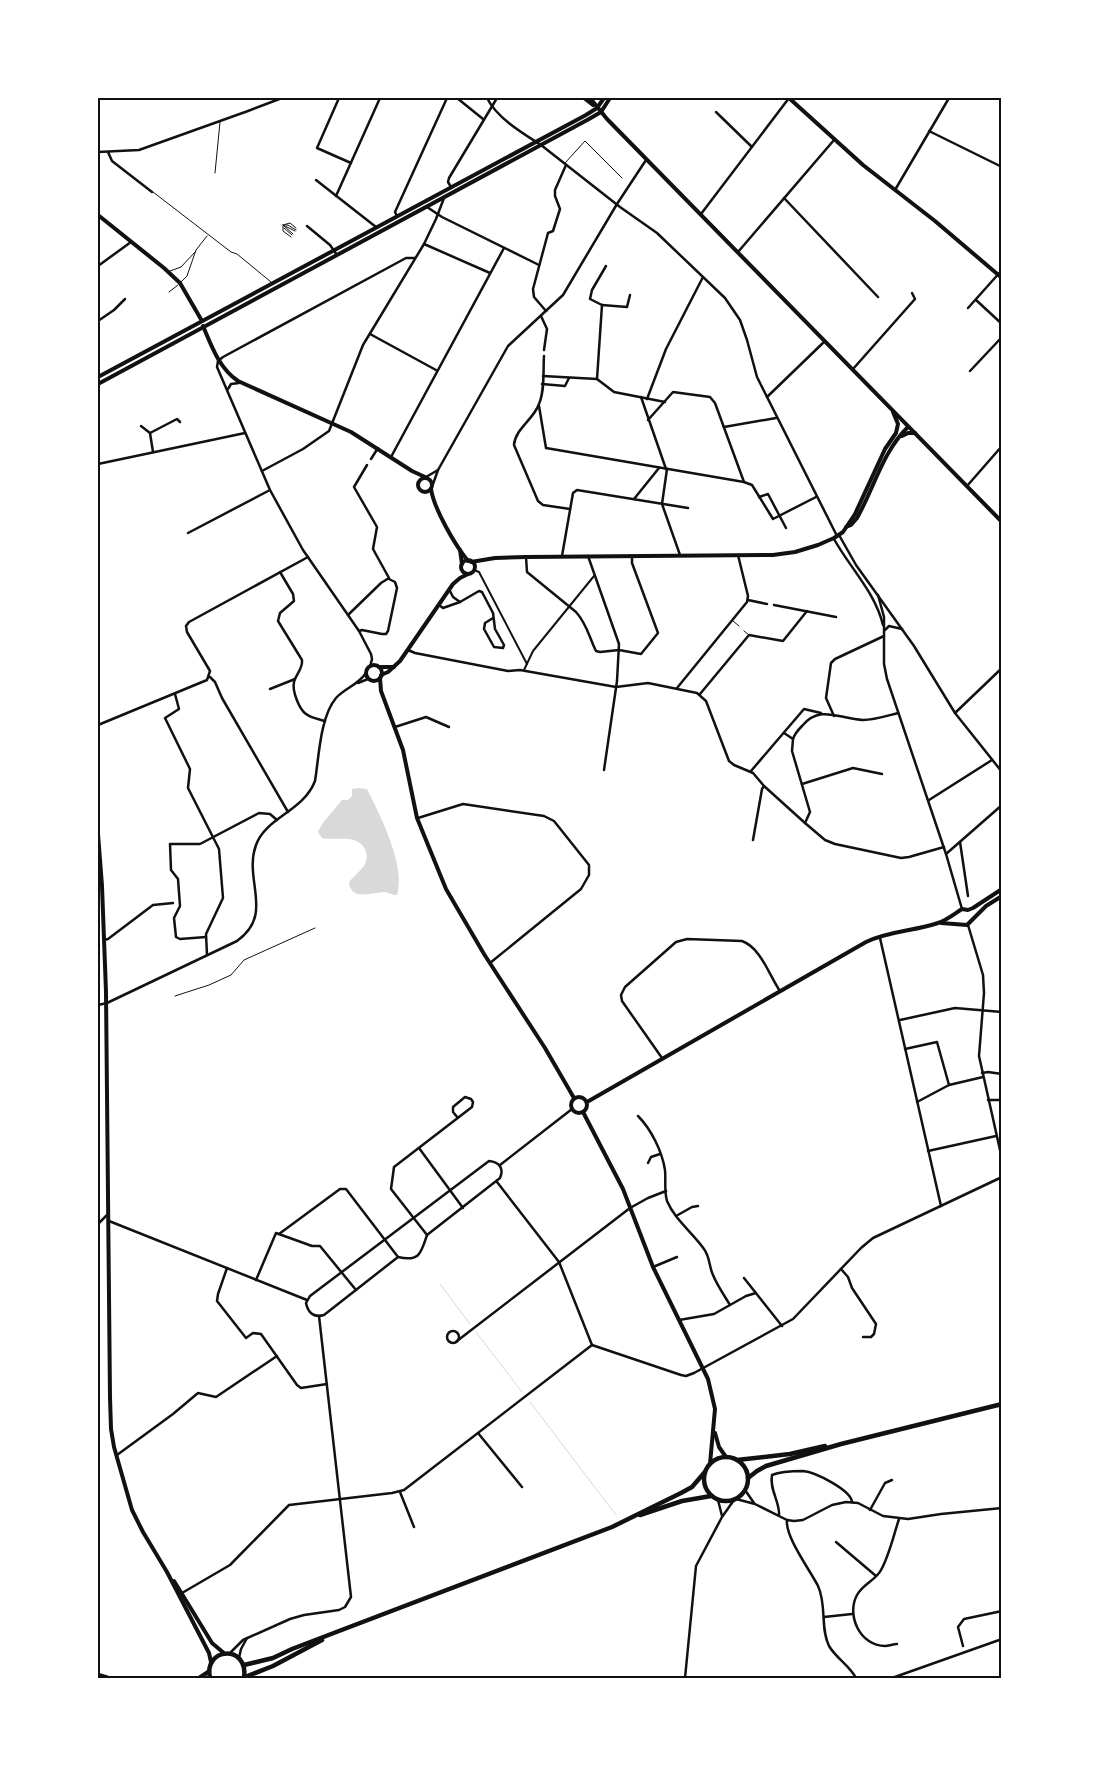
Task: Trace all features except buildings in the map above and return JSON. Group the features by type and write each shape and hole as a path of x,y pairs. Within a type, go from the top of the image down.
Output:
{"main road":[{"path":"748,1478 766,1466 841,1444 1002,1404"},
{"path":"627,1520 692,1487 710,1464 718,1459 726,1457 737,1460 790,1454 841,1444"},
{"path":"704,1474 704,1486 711,1496 726,1502 735,1500 745,1490 748,1478 744,1468 737,1460"},
{"path":"244,1665 272,1658 627,1520 682,1501 711,1496"},
{"path":"210,1678 208,1672 211,1662 220,1655 227,1654 239,1658 244,1665 245,1678 273,1666 338,1631"},
{"path":"199,1678 208,1672"},
{"path":"98,1675 108,1678"}],"street":[{"path":"98,152 139,150 282,98"},
{"path":"340,98 317,148 351,163"},
{"path":"336,196 380,98"},
{"path":"397,216 395,212 447,98"},
{"path":"457,98 483,119"},
{"path":"487,98 490,106 657,233 725,298 740,320 748,340 757,377 766,396 816,497 872,596 880,612 884,631"},
{"path":"451,187 448,182 449,178 490,106 497,98"},
{"path":"584,98 601,112 1002,522"},
{"path":"590,98 597,108"},
{"path":"98,384 272,283 597,108 604,98"},
{"path":"98,377 337,255 542,145 601,112 610,98"},
{"path":"701,214 789,98 834,140 894,191 1000,276"},
{"path":"894,191 949,98"},
{"path":"716,112 752,147"},
{"path":"929,131 1002,167"},
{"path":"738,252 834,140"},
{"path":"108,152 112,161 152,192"},
{"path":"433,499 432,489 438,470 508,346 563,295 646,159"},
{"path":"546,311 534,297 533,290 548,233 553,231 560,209 554,196 565,164"},
{"path":"316,180 376,228"},
{"path":"262,471 303,449 328,430 363,345 424,244 438,215 444,197"},
{"path":"784,198 878,297"},
{"path":"426,206 438,215 539,265"},
{"path":"98,216 180,283 202,324 218,361 227,374 246,385 351,432 412,471 429,478 433,484"},
{"path":"307,226 330,245 337,255"},
{"path":"98,266 130,242"},
{"path":"424,244 490,273"},
{"path":"390,457 504,248"},
{"path":"218,361 406,258 415,258"},
{"path":"606,266 592,290 590,299 602,305 627,308 630,295"},
{"path":"968,308 1000,276 1002,270"},
{"path":"647,398 666,349 703,277"},
{"path":"852,370 916,300 912,293"},
{"path":"98,321 114,310 125,299"},
{"path":"976,300 1002,324"},
{"path":"597,379 602,305"},
{"path":"541,316 546,329 544,350"},
{"path":"370,334 436,370"},
{"path":"970,371 1002,337"},
{"path":"766,396 825,342"},
{"path":"544,356 539,406 546,448 744,482 752,485 773,519 816,497"},
{"path":"98,1005 107,1003 237,941 252,928 256,910 253,855 258,839 311,791 329,707 337,696 357,683 366,673 372,659 359,631 308,557 270,490 217,367 218,361"},
{"path":"543,376 597,379 614,392 665,402"},
{"path":"542,384 565,386 570,378"},
{"path":"228,391 229,387 234,383 246,385"},
{"path":"648,420 676,391 710,397 715,403 744,482"},
{"path":"641,398 666,469 662,504 680,555"},
{"path":"539,406 514,440 514,445 538,501 543,504 570,509"},
{"path":"357,683 381,677 394,667 457,580 462,566 470,561 562,556 786,553 802,550 837,536 856,514 885,449 895,435 898,424 893,412"},
{"path":"724,427 777,418"},
{"path":"150,433 177,419 180,422"},
{"path":"141,426 150,433 153,452"},
{"path":"846,527 851,525 857,518 886,456 908,427"},
{"path":"98,464 246,433"},
{"path":"895,435 914,434"},
{"path":"967,486 1002,446"},
{"path":"371,459 378,448"},
{"path":"359,631 386,634 397,588 395,582 389,579 373,549 377,527 354,487 367,465"},
{"path":"634,499 660,468"},
{"path":"419,482 438,470"},
{"path":"412,471 419,482 420,489 433,499 460,550 470,561 474,569 479,572 527,664"},
{"path":"425,492 432,489"},
{"path":"188,533 270,490"},
{"path":"562,556 573,493 577,490 688,508"},
{"path":"759,498 768,494 786,528"},
{"path":"837,536 902,629 955,713 1002,772"},
{"path":"460,550 464,573 468,574"},
{"path":"676,688 748,600 738,555"},
{"path":"588,556 619,644 616,687 604,770"},
{"path":"526,557 527,572 576,612 586,624 596,651 619,650 641,654 658,633 632,563 632,556"},
{"path":"288,812 222,698 215,682 210,677 208,668 186,626 189,622 308,557"},
{"path":"457,580 488,559"},
{"path":"280,572 293,594 294,601 278,617 280,624 302,660 302,668 295,679 294,690 304,712 325,721"},
{"path":"524,670 534,651 594,576"},
{"path":"348,615 381,583 389,579"},
{"path":"450,589 452,597 460,602"},
{"path":"438,605 443,608 481,591 492,609 495,629 504,645 503,648 494,647 484,629 485,624 493,618"},
{"path":"878,595 884,617 884,664 887,679 929,800 962,909"},
{"path":"748,600 767,604"},
{"path":"774,605 836,617"},
{"path":"700,694 749,635 782,641 807,611"},
{"path":"884,631 889,626 902,629"},
{"path":"834,716 826,698 831,663 835,659 884,636"},
{"path":"408,650 508,671 524,670 616,687 644,683 700,694 706,701 729,761 737,767 751,771 764,786 805,823 830,842 901,858 944,847"},
{"path":"370,667 394,667"},
{"path":"379,667 381,691 403,750 417,818 449,896 545,1048 574,1098"},
{"path":"955,713 1002,668"},
{"path":"366,673 381,691"},
{"path":"98,725 205,682 210,677"},
{"path":"270,689 295,679"},
{"path":"175,694 179,709 165,718 190,769 188,788 219,850 222,898 206,937 207,955"},
{"path":"751,771 804,709 864,720 898,712"},
{"path":"805,823 810,812 792,751 793,739 794,735 808,719 817,714 825,714"},
{"path":"395,727 426,717 449,727"},
{"path":"784,733 793,739"},
{"path":"929,800 992,760"},
{"path":"802,784 853,768 882,774"},
{"path":"753,840 764,786"},
{"path":"417,818 463,804 544,816 554,821 590,865 589,875 581,889 490,963"},
{"path":"946,854 1002,805"},
{"path":"206,937 180,939 176,937 174,918 180,906 178,879 171,870 170,844 200,844 259,813 270,814 277,820"},
{"path":"98,834 107,1003 111,1429 128,1498 137,1520 167,1572 209,1653 211,1662"},
{"path":"960,842 968,896"},
{"path":"968,910 1002,889"},
{"path":"968,925 986,906 1002,896"},
{"path":"104,940 108,939 153,905 173,903"},
{"path":"587,1102 879,936 938,923 962,909 968,910 972,914 972,920"},
{"path":"956,914 959,924"},
{"path":"938,923 968,925"},
{"path":"968,925 983,974 983,1010 978,1051 1001,1158"},
{"path":"879,936 941,1206"},
{"path":"662,1058 622,1001 622,990 676,942 683,939 742,941 747,943 755,949 780,991"},
{"path":"899,1020 955,1008 1002,1012"},
{"path":"905,1049 937,1042 949,1085"},
{"path":"982,1073 1002,1074"},
{"path":"917,1102 949,1085 983,1077"},
{"path":"427,1235 391,1189 394,1167 458,1118 472,1107 473,1102 471,1098 465,1098 453,1107 453,1112 458,1118"},
{"path":"574,1098 583,1098 587,1102 587,1108 583,1112 576,1113 572,1109 571,1104 574,1098"},
{"path":"988,1100 1002,1100"},
{"path":"500,1166 572,1109"},
{"path":"583,1112 623,1189 654,1267 703,1367 711,1388 716,1409 710,1464"},
{"path":"638,1116 652,1136 660,1154 665,1169 668,1202 676,1216 706,1251 712,1274 730,1305"},
{"path":"928,1151 996,1136"},
{"path":"419,1148 463,1208"},
{"path":"648,1163 651,1157 660,1154"},
{"path":"256,1280 276,1233 279,1234 340,1188 346,1189 384,1239 398,1257 409,1259 418,1255 424,1248 427,1235 497,1182 502,1174 500,1166 495,1162 486,1162 384,1239 307,1300"},
{"path":"497,1182 559,1262 592,1345 686,1376 782,1326 805,1308 860,1248 873,1238 1002,1177"},
{"path":"465,1334 450,1332 447,1336 449,1342 457,1341 630,1208 666,1191"},
{"path":"676,1216 692,1207 698,1206"},
{"path":"98,1224 109,1213"},
{"path":"109,1221 307,1300"},
{"path":"279,1234 312,1246 320,1246 356,1290"},
{"path":"307,1300 309,1312 319,1316 324,1315 398,1257"},
{"path":"654,1267 677,1257"},
{"path":"227,1268 217,1301 246,1338 253,1333 261,1334 301,1388 326,1384"},
{"path":"841,1269 876,1324 874,1334 870,1337 863,1337"},
{"path":"744,1278 782,1326"},
{"path":"680,1320 709,1315 756,1293"},
{"path":"167,1572 212,1643 227,1654 248,1637 304,1615 340,1610 348,1602 351,1592 319,1316"},
{"path":"457,1333 457,1341"},
{"path":"182,1593 230,1565 289,1505 400,1492 592,1345"},
{"path":"116,1455 173,1414 198,1393 216,1397 277,1356"},
{"path":"714,1432 719,1447 726,1457"},
{"path":"478,1433 522,1487"},
{"path":"779,1516 778,1504 771,1484 772,1476 776,1473 803,1471 822,1477 848,1494 852,1498 852,1502"},
{"path":"870,1510 885,1483 892,1480"},
{"path":"745,1490 755,1504"},
{"path":"400,1492 414,1527"},
{"path":"718,1500 722,1517"},
{"path":"685,1678 694,1573 722,1517 735,1500 755,1504 787,1520 794,1521 803,1520 832,1505 852,1502 883,1516 899,1519 1002,1508"},
{"path":"897,1644 885,1646 868,1640 857,1628 852,1614 861,1589 883,1567 899,1519"},
{"path":"787,1520 788,1531 821,1594 827,1639 837,1655 856,1678"},
{"path":"836,1542 876,1576"},
{"path":"963,1646 958,1627 964,1619 1002,1611"},
{"path":"824,1617 852,1614"},
{"path":"239,1658 241,1647 248,1637"},
{"path":"892,1678 1002,1639"}],"lane":[{"path":"215,173 220,121"},
{"path":"565,164 585,141 622,178"},
{"path":"152,192 231,252 237,254 272,283"},
{"path":"292,235 283,225 290,223 296,230"},
{"path":"168,272 181,268 207,234"},
{"path":"169,292 187,276 196,250"},
{"path":"733,620 739,626"},
{"path":"744,631 749,635"},
{"path":"175,996 209,985 231,975 244,960 315,928"}],"shaded area":[{"path":"352,789 367,789 390,841 398,870 399,883 397,895 385,892 363,895 354,892 349,882 366,862 367,858 363,846 353,840 322,838 318,832 322,824 342,800 348,800 352,796"}],"waterway":[{"path":"440,1284 470,1324"},
{"path":"476,1332 522,1392"},
{"path":"530,1402 616,1515"}]}
